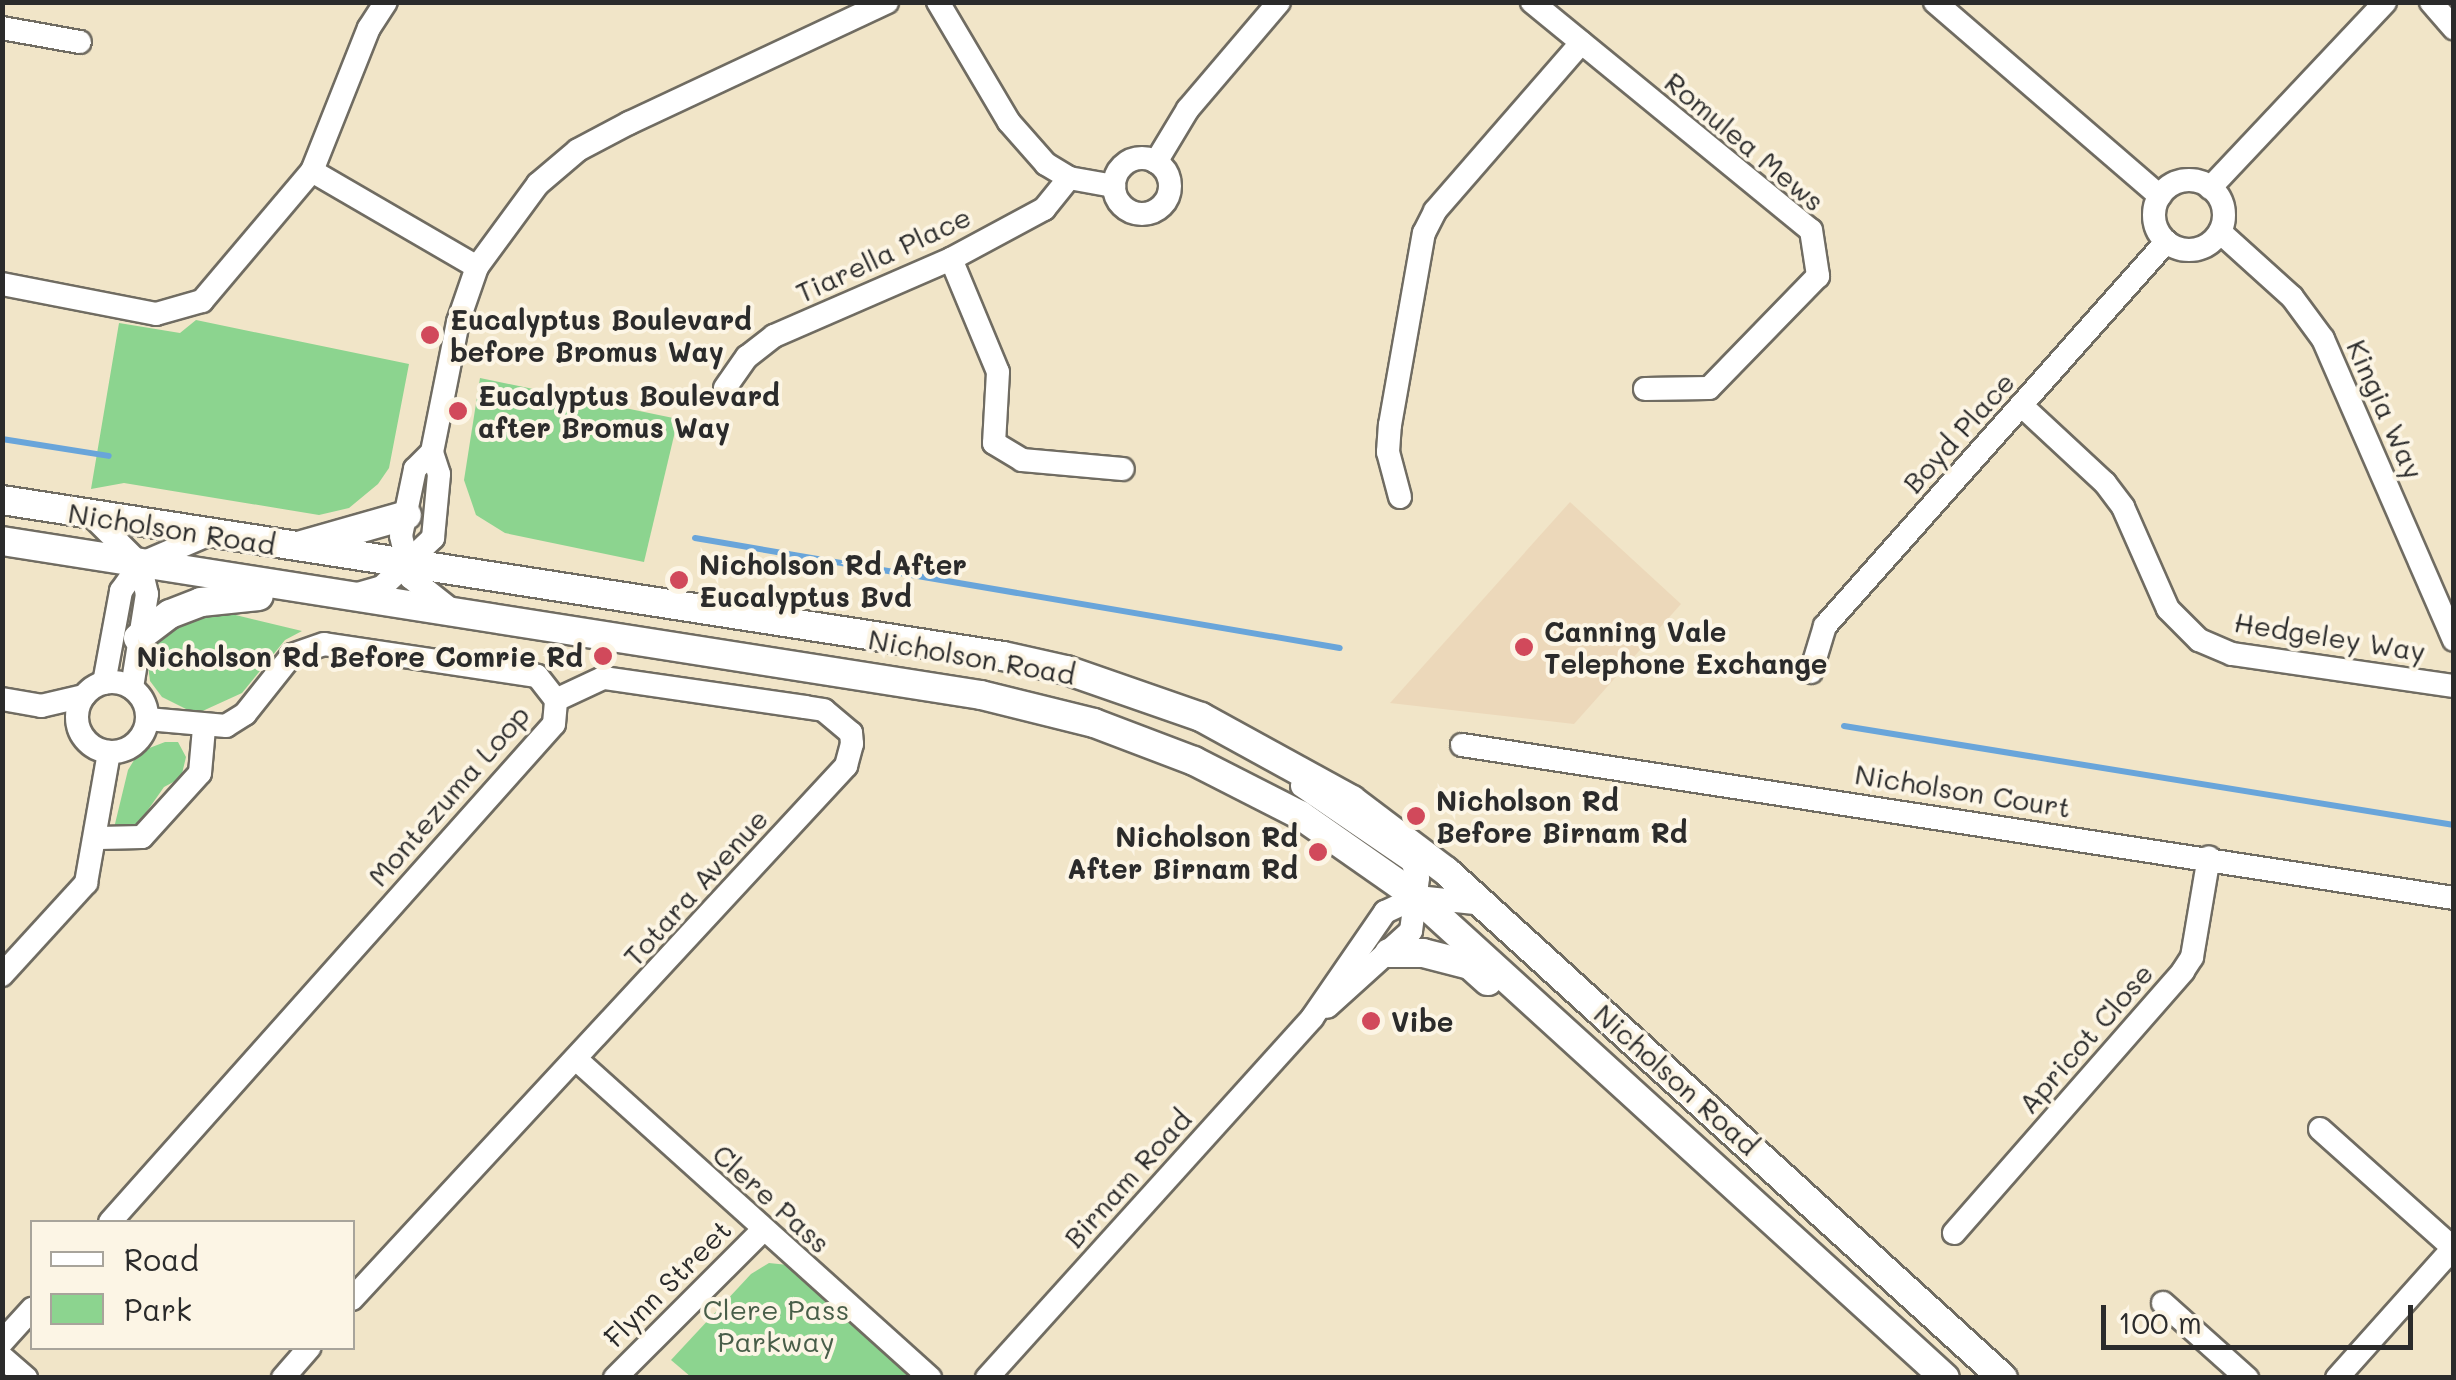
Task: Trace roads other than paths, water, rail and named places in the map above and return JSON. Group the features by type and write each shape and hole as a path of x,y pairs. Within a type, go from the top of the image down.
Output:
{"main road":[{"name":"Nicholson Road","path":"2,500 408,568 1003,656 1161,700 1251,742 1352,800 1486,904 2003,1378"},
{"path":"291,548 407,515"},
{"name":"Nicholson Road","path":"2,541 982,695 1094,724 1194,761 1300,815 1417,898 1945,1378"},
{"path":"138,638 170,614 201,602 245,593 289,602 338,596"},
{"path":"1388,953 1423,953 1470,965 1696,1169 1725,1179"}],"street":[{"path":"2,284 138,313 192,307 216,290 312,171 369,28 386,2"},
{"path":"338,596 382,587 408,568 432,538 439,474 432,452 477,266 505,222 578,150 887,2"},
{"path":"938,2 1009,122 1046,164 1069,178 1114,186"},
{"path":"1156,162 1188,109 1279,2"},
{"name":"Romulea Mews","path":"1532,2 1810,230 1818,276 1709,388 1645,389"},
{"path":"1935,2 2160,196"},
{"path":"2210,188 2386,2"},
{"path":"2430,2 2454,28"},
{"path":"2,28 80,42"},
{"path":"1400,497 1390,424 1424,233 1581,43"},
{"path":"1140,158 1156,162 1169,184 1159,208 1143,214 1126,209 1114,186 1124,164 1140,158"},
{"path":"312,171 477,266"},
{"name":"Tiarella Place","path":"726,388 747,357 774,336 950,259 1044,209 1069,178"},
{"path":"2178,182 2210,188 2223,208 2220,232 2200,248 2166,242 2154,221 2160,196 2178,182"},
{"name":"Kingia Way","path":"2220,232 2292,297 2323,340 2454,640"},
{"name":"Boyd Place","path":"1811,672 1825,626 2166,242"},
{"path":"950,259 998,372 994,442 1022,460 1123,470"},
{"name":"Hedgeley Way","path":"2021,406 2105,483 2123,507 2168,610 2199,640 2232,654 2451,679"},
{"path":"432,452 415,469 401,536 408,568 428,596 462,616"},
{"path":"89,514 113,531 140,564 147,594 132,688 148,719"},
{"path":"78,726 94,690 121,590 140,564 210,534"},
{"name":"Montezuma Loop","path":"112,1220 554,724 556,700 537,676 324,644 292,654 245,714 226,726 204,728"},
{"name":"Totara Avenue","path":"355,1296 846,766 852,744 851,733 824,710 805,706 603,678 556,700"},
{"path":"41,706 94,690 132,688"},
{"path":"2,699 41,706 78,726 92,746 109,752 132,746 148,719"},
{"path":"99,838 142,837 200,773 204,728 148,719"},
{"path":"1251,742 1282,775 1412,861 1417,898 1486,904"},
{"name":"Nicholson Court","path":"1462,745 2209,857 2454,898"},
{"path":"2,975 86,883 99,838 109,752"},
{"name":"Apricot Close","path":"1954,1233 2183,971 2192,957 2209,857"},
{"name":"Birnam Road","path":"988,1378 1312,1018 1411,931 1417,898"},
{"name":"Birnam Road","path":"1312,1018 1384,912 1417,898"},
{"name":"Clere Pass","path":"577,1060 762,1231 930,1378"},
{"path":"2320,1129 2453,1247 2337,1378"},
{"name":"Flynn Street","path":"615,1378 762,1231"},
{"path":"2163,1303 2247,1378"},
{"path":"2,1342 30,1311"},
{"path":"283,1378 307,1350"},
{"path":"2,1357 26,1378"}],"waterway":[{"path":"2,439 109,456"},
{"path":"695,538 1340,648"},
{"path":"1844,726 2454,825"}],"place":[{"name":"Eucalyptus Boulevard before Bromus Way","path":"430,335"},
{"name":"Eucalyptus Boulevard after Bromus Way","path":"458,411"},
{"name":"Nicholson Rd After Eucalyptus Bvd","path":"679,580"},
{"name":"Canning Vale Telephone Exchange","path":"1524,647"},
{"name":"Nicholson Rd Before Comrie Rd","path":"603,656"},
{"name":"Nicholson Rd Before Birnam Rd","path":"1416,816"},
{"name":"Nicholson Rd After Birnam Rd","path":"1318,852"},
{"name":"Vibe","path":"1371,1021"}],"park label":[{"name":"Clere Pass Parkway","path":"776,1325"}]}
